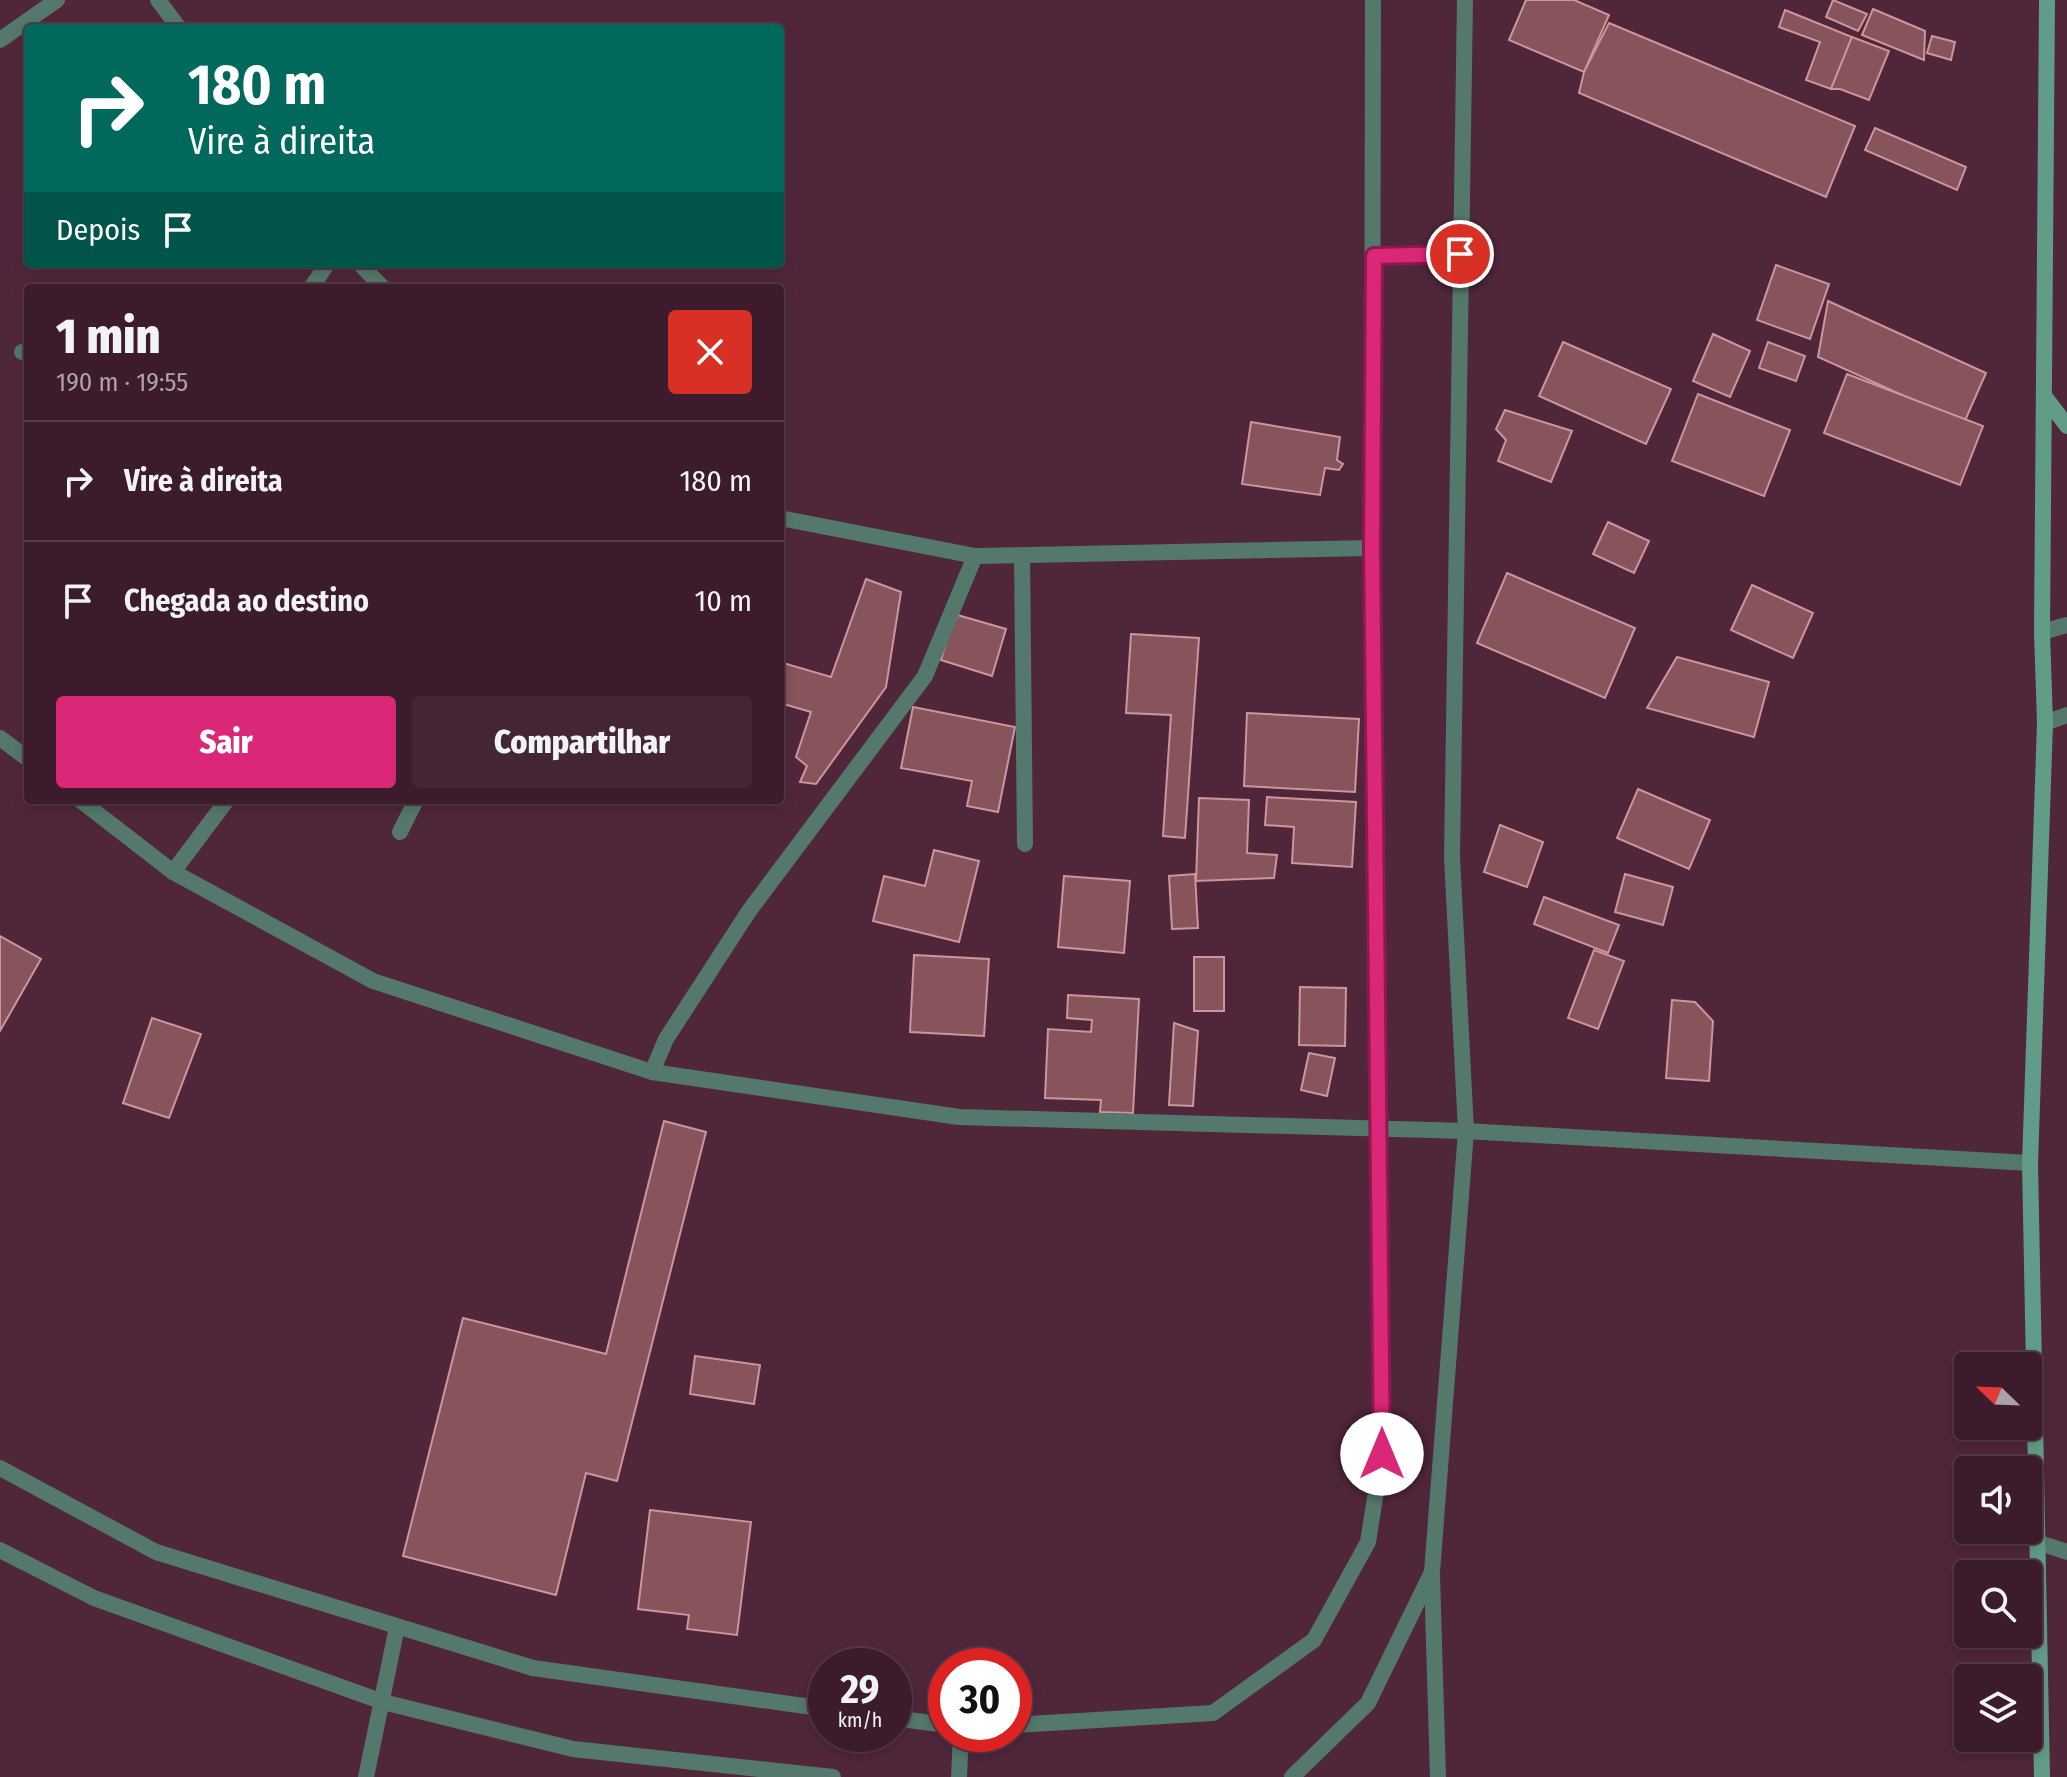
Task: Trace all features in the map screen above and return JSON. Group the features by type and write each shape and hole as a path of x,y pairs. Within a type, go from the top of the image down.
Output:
{"street":[{"path":"0,40 57,0"},
{"path":"158,0 176,24"},
{"path":"1032,1724 1213,1713 1314,1640 1368,1542 1382,1454 1372,548 1373,0"},
{"path":"1438,1777 1432,1572 1466,1131 1452,857 1465,0"},
{"path":"2035,1456 2030,1163 2045,723 2042,632 2047,0"},
{"path":"1374,256 1460,254"},
{"path":"364,268 379,284"},
{"path":"2045,397 2067,426"},
{"path":"784,519 975,556 1372,548"},
{"path":"652,1072 666,1039 749,911 925,676 975,556"},
{"path":"1022,556 1025,844"},
{"path":"2042,632 2067,625"},
{"path":"2045,723 2067,715"},
{"path":"0,738 24,756"},
{"path":"85,804 173,872 373,981 652,1072 959,1117 1466,1131 2030,1163"},
{"path":"173,872 224,804"},
{"path":"400,832 414,804"},
{"path":"0,1468 156,1552 533,1668 808,1706"},
{"path":"2037,1544 2042,1777"},
{"path":"2042,1544 2067,1552"},
{"path":"0,1550 94,1598 383,1702 573,1749 833,1777"},
{"path":"1292,1777 1368,1703 1432,1572"},
{"path":"366,1777 397,1627"},
{"path":"959,1777 960,1752"}],"building":[{"path":"1526,0 1574,0 1609,15 1584,72 1509,40"},
{"path":"1833,0 1867,14 1858,31 1826,17"},
{"path":"1873,9 1925,31 1924,60 1862,35"},
{"path":"1785,10 1852,37 1831,89 1806,80 1820,42 1779,27"},
{"path":"1609,23 1855,126 1826,197 1579,93 1584,72"},
{"path":"1932,36 1955,42 1951,60 1927,53"},
{"path":"1852,37 1889,51 1869,100 1840,89 1831,89"},
{"path":"1875,128 1966,167 1957,190 1865,150"},
{"path":"1776,265 1829,284 1810,339 1757,320"},
{"path":"1828,301 1986,373 1964,423 1818,357"},
{"path":"1713,334 1750,351 1730,397 1693,381"},
{"path":"1563,342 1671,389 1646,444 1539,396"},
{"path":"1768,342 1805,356 1796,381 1759,368"},
{"path":"1847,374 1983,426 1960,485 1824,433"},
{"path":"1698,394 1790,430 1764,496 1672,461"},
{"path":"1505,410 1572,431 1551,482 1498,461 1506,440 1496,429"},
{"path":"1251,422 1340,437 1337,460 1343,464 1339,470 1325,468 1320,495 1242,484"},
{"path":"1608,522 1649,541 1634,573 1593,554"},
{"path":"1507,573 1635,628 1605,698 1477,643"},
{"path":"866,579 901,592 886,687 816,784 800,782 807,766 796,757 811,712 784,704 784,663 831,677"},
{"path":"1752,585 1813,613 1793,658 1731,630"},
{"path":"954,614 1006,629 992,676 941,660"},
{"path":"1131,634 1199,638 1185,838 1163,836 1171,715 1126,713"},
{"path":"1677,657 1769,682 1754,737 1647,708"},
{"path":"913,707 1015,727 998,812 967,806 972,781 901,768"},
{"path":"1247,713 1359,719 1355,792 1244,786"},
{"path":"1638,789 1710,820 1689,869 1617,838"},
{"path":"1267,797 1356,802 1352,867 1292,863 1294,827 1265,825"},
{"path":"1199,798 1249,800 1247,853 1277,855 1274,878 1196,881"},
{"path":"1500,825 1543,842 1527,887 1484,872"},
{"path":"934,850 979,861 959,942 873,921 884,876 925,886"},
{"path":"1195,874 1198,928 1172,929 1169,876"},
{"path":"1625,874 1673,887 1663,925 1615,912"},
{"path":"1064,876 1130,881 1124,953 1058,947"},
{"path":"1544,897 1619,925 1608,953 1534,924"},
{"path":"0,936 41,959 0,1031"},
{"path":"1594,950 1624,961 1598,1029 1568,1018"},
{"path":"914,955 989,959 984,1036 910,1032"},
{"path":"1194,957 1224,957 1224,1011 1194,1011"},
{"path":"1300,987 1346,988 1345,1046 1299,1045"},
{"path":"1068,995 1139,999 1133,1113 1100,1112 1101,1100 1045,1098 1048,1029 1091,1032 1092,1020 1067,1018"},
{"path":"1672,1000 1695,1002 1713,1021 1709,1081 1666,1078"},
{"path":"152,1018 201,1034 169,1118 123,1103"},
{"path":"1174,1023 1198,1031 1193,1106 1169,1105"},
{"path":"1309,1053 1335,1058 1327,1096 1301,1090"},
{"path":"664,1121 706,1132 617,1481 586,1473 556,1595 403,1556 463,1318 606,1354"},
{"path":"695,1356 760,1365 754,1404 690,1394"},
{"path":"650,1510 751,1522 737,1635 687,1629 689,1615 638,1609"}],"route":[{"path":"1382,1454 1372,548 1374,256 1460,254"}]}
